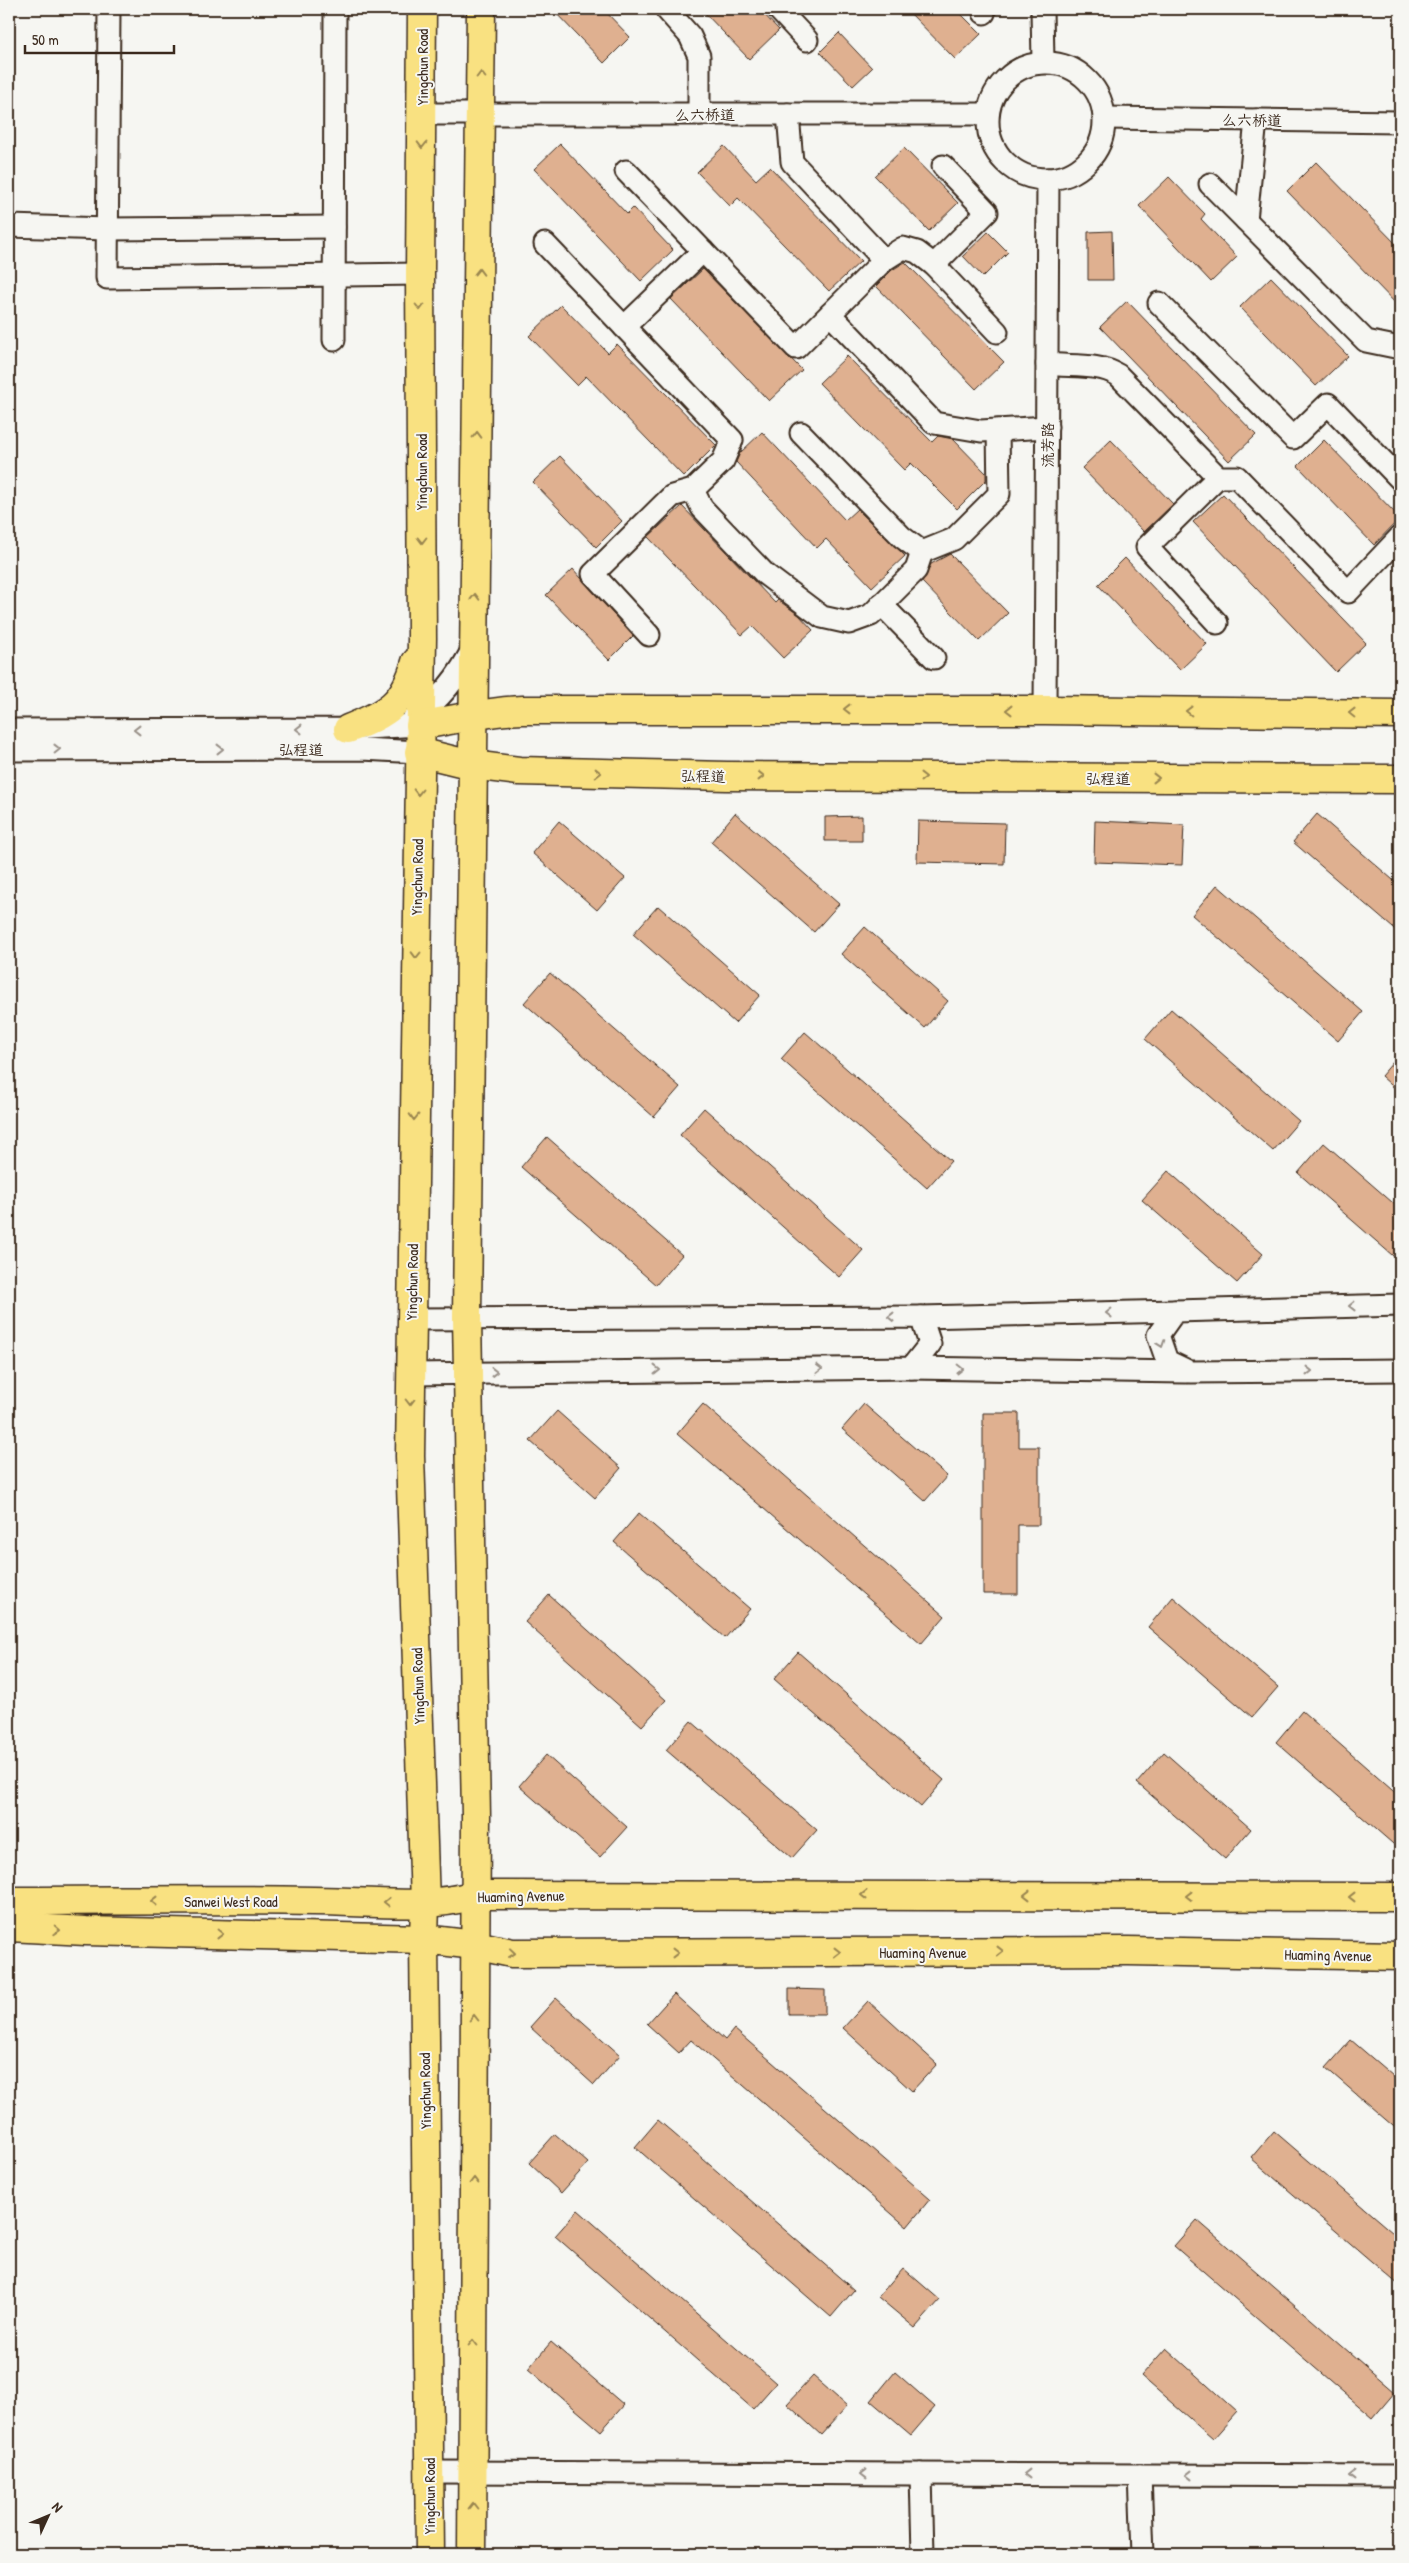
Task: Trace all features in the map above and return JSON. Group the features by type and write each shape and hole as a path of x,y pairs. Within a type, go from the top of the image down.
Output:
{"main road":[{"name":"Yingchun Road","path":"422,9 420,274 422,638 439,719 472,765 467,1372 473,1591 464,1898 475,1945 472,2554"},
{"name":"Yingchun Road","path":"430,2554 429,2472 435,1941 425,1903 410,1466 419,752 439,719 474,646 482,115 481,9"},
{"path":"349,739 395,704 410,682 422,638"},
{"path":"474,646 482,678 490,687 512,702 546,710"},
{"name":"弘程道","path":"439,719 500,710 1045,710 1400,714"},
{"path":"439,719 522,762 550,772"},
{"name":"弘程道","path":"419,752 472,765 503,770 550,772 737,776 1400,779"},
{"name":"Huaming Avenue","path":"464,1898 1400,1897"},
{"name":"Sanwei West Road","path":"9,1901 425,1903 464,1898"},
{"path":"9,1927 435,1941"},
{"name":"Huaming Avenue","path":"435,1941 475,1945 512,1954 1128,1951 1400,1956"}],"street":[{"path":"110,9 106,278 420,274"},
{"path":"334,340 335,9"},
{"path":"666,9 690,36 699,56 699,114"},
{"path":"778,9 808,40"},
{"path":"1042,9 1043,62"},
{"path":"1043,62 1066,65 1086,77 1099,96 1105,118 1101,141 1089,160 1071,174 1048,180 1026,176 1006,164 992,145 987,123 990,100 1002,81 1021,67 1043,62"},
{"name":"么六桥道","path":"422,114 988,114"},
{"path":"788,114 792,162 884,260"},
{"name":"么六桥道","path":"1105,118 1400,122"},
{"path":"1246,220 1256,120"},
{"path":"934,265 987,212 944,166"},
{"path":"626,172 796,348 884,260 903,248 917,252 934,265 997,332"},
{"name":"流芳路","path":"1045,710 1048,180"},
{"path":"1210,184 1366,341 1400,348"},
{"path":"9,226 107,228 334,227"},
{"path":"545,244 732,440 723,461 693,490 672,496 593,574 648,635"},
{"path":"624,327 703,251"},
{"path":"1159,303 1293,438 1328,404 1400,479"},
{"path":"830,314 934,423 981,431 1047,427"},
{"path":"1047,364 1070,368 1108,369 1118,375 1218,476 1237,477 1348,592 1400,537"},
{"path":"693,490 702,508 765,574 822,617 849,623 870,615 916,570 922,552 954,539 999,494 998,430"},
{"path":"801,432 902,536 922,552"},
{"path":"1217,623 1147,547 1218,476"},
{"path":"881,604 934,658"},
{"path":"439,719 459,672 474,646"},
{"name":"弘程道","path":"9,750 349,739 439,719"},
{"name":"弘程道","path":"9,730 349,739 419,752"},
{"path":"411,1319 467,1317 921,1317 1400,1305"},
{"path":"1175,1311 1158,1335 1167,1360 1190,1372"},
{"path":"911,1368 930,1344 921,1317"},
{"path":"411,1374 911,1368 1190,1372 1400,1370"},
{"path":"429,2472 1400,2476"},
{"path":"921,2474 923,2554"},
{"path":"1140,2475 1143,2554"}],"building":[{"path":"552,9 603,9 630,37 604,63"},
{"path":"701,9 759,9 779,30 749,59"},
{"path":"906,9 956,9 981,34 955,59"},
{"path":"839,33 872,68 853,86 820,52"},
{"path":"560,144 627,214 633,208 673,250 641,281 534,169"},
{"path":"724,146 756,180 770,167 861,261 829,291 738,198 730,206 697,172"},
{"path":"904,148 958,203 929,231 875,176"},
{"path":"1316,162 1400,248 1400,308 1287,191"},
{"path":"1169,177 1205,214 1201,219 1237,257 1211,282 1139,206"},
{"path":"1112,231 1113,280 1088,280 1088,232"},
{"path":"988,232 1008,252 983,277 963,256"},
{"path":"905,262 1004,362 976,389 876,286 892,270"},
{"path":"703,269 802,370 769,401 671,299"},
{"path":"1271,277 1348,356 1316,386 1240,307"},
{"path":"1127,301 1256,435 1229,461 1100,327"},
{"path":"561,305 608,353 617,344 716,445 684,477 586,376 577,385 529,336"},
{"path":"847,356 932,442 938,436 953,439 986,473 986,480 957,509 911,463 904,470 819,383"},
{"path":"762,432 845,520 857,509 905,556 872,587 826,539 817,548 736,462 740,453"},
{"path":"1111,440 1173,504 1144,532 1082,468"},
{"path":"1324,440 1400,518 1374,545 1298,466"},
{"path":"560,456 622,521 596,547 533,482"},
{"path":"1223,494 1366,643 1336,672 1193,522"},
{"path":"682,506 775,603 778,600 799,615 813,630 783,658 752,626 742,635 648,537"},
{"path":"950,554 1008,613 979,641 922,582 931,564"},
{"path":"1125,558 1207,644 1180,670 1098,585"},
{"path":"573,569 633,636 609,660 546,595"},
{"path":"735,813 839,904 814,932 711,842"},
{"path":"1317,814 1400,886 1400,934 1293,842"},
{"path":"862,816 862,841 825,841 825,817"},
{"path":"559,821 625,878 597,910 532,853"},
{"path":"918,821 1005,823 1004,864 917,862"},
{"path":"1095,821 1184,825 1182,865 1094,862"},
{"path":"1217,885 1363,1012 1338,1041 1192,915"},
{"path":"658,906 760,995 735,1023 633,934"},
{"path":"865,927 948,1001 925,1028 841,954"},
{"path":"550,973 680,1087 654,1117 524,1003"},
{"path":"1171,1009 1299,1121 1273,1151 1145,1039"},
{"path":"805,1032 951,1161 927,1188 781,1059"},
{"path":"1400,1054 1400,1093 1381,1076"},
{"path":"704,1108 863,1250 839,1277 680,1135"},
{"path":"547,1137 682,1255 656,1285 521,1167"},
{"path":"1324,1143 1400,1209 1400,1262 1298,1173"},
{"path":"1168,1171 1263,1254 1237,1283 1142,1200"},
{"path":"703,1404 945,1616 921,1644 677,1434"},
{"path":"864,1404 947,1476 925,1501 842,1429"},
{"path":"557,1411 621,1468 595,1498 530,1441"},
{"path":"983,1413 1019,1413 1019,1447 1039,1447 1039,1525 1018,1525 1018,1594 983,1594"},
{"path":"639,1513 750,1609 725,1638 614,1542"},
{"path":"549,1595 666,1700 642,1726 525,1622"},
{"path":"1173,1597 1278,1687 1252,1717 1148,1627"},
{"path":"798,1652 944,1780 921,1807 774,1679"},
{"path":"1302,1711 1400,1797 1400,1850 1276,1742"},
{"path":"691,1721 817,1830 792,1858 666,1750"},
{"path":"1164,1752 1251,1829 1225,1859 1137,1783"},
{"path":"546,1755 627,1827 600,1857 519,1786"},
{"path":"789,1989 825,1990 825,2014 789,2014"},
{"path":"674,1994 725,2040 734,2029 930,2199 907,2227 691,2040 679,2053 647,2024"},
{"path":"556,1998 620,2055 594,2085 530,2027"},
{"path":"868,2001 937,2064 912,2091 843,2028"},
{"path":"1351,2040 1400,2082 1400,2132 1326,2068"},
{"path":"658,2120 854,2290 831,2317 635,2147"},
{"path":"1274,2131 1400,2239 1400,2286 1251,2158"},
{"path":"555,2134 588,2163 561,2193 529,2163"},
{"path":"578,2210 776,2383 753,2409 555,2236"},
{"path":"1197,2220 1395,2392 1373,2418 1174,2246"},
{"path":"903,2268 940,2300 915,2328 878,2297"},
{"path":"551,2342 624,2405 601,2431 528,2369"},
{"path":"1166,2348 1237,2412 1213,2439 1141,2376"},
{"path":"895,2372 935,2407 911,2435 871,2401"},
{"path":"813,2376 847,2406 821,2435 787,2404"}]}
